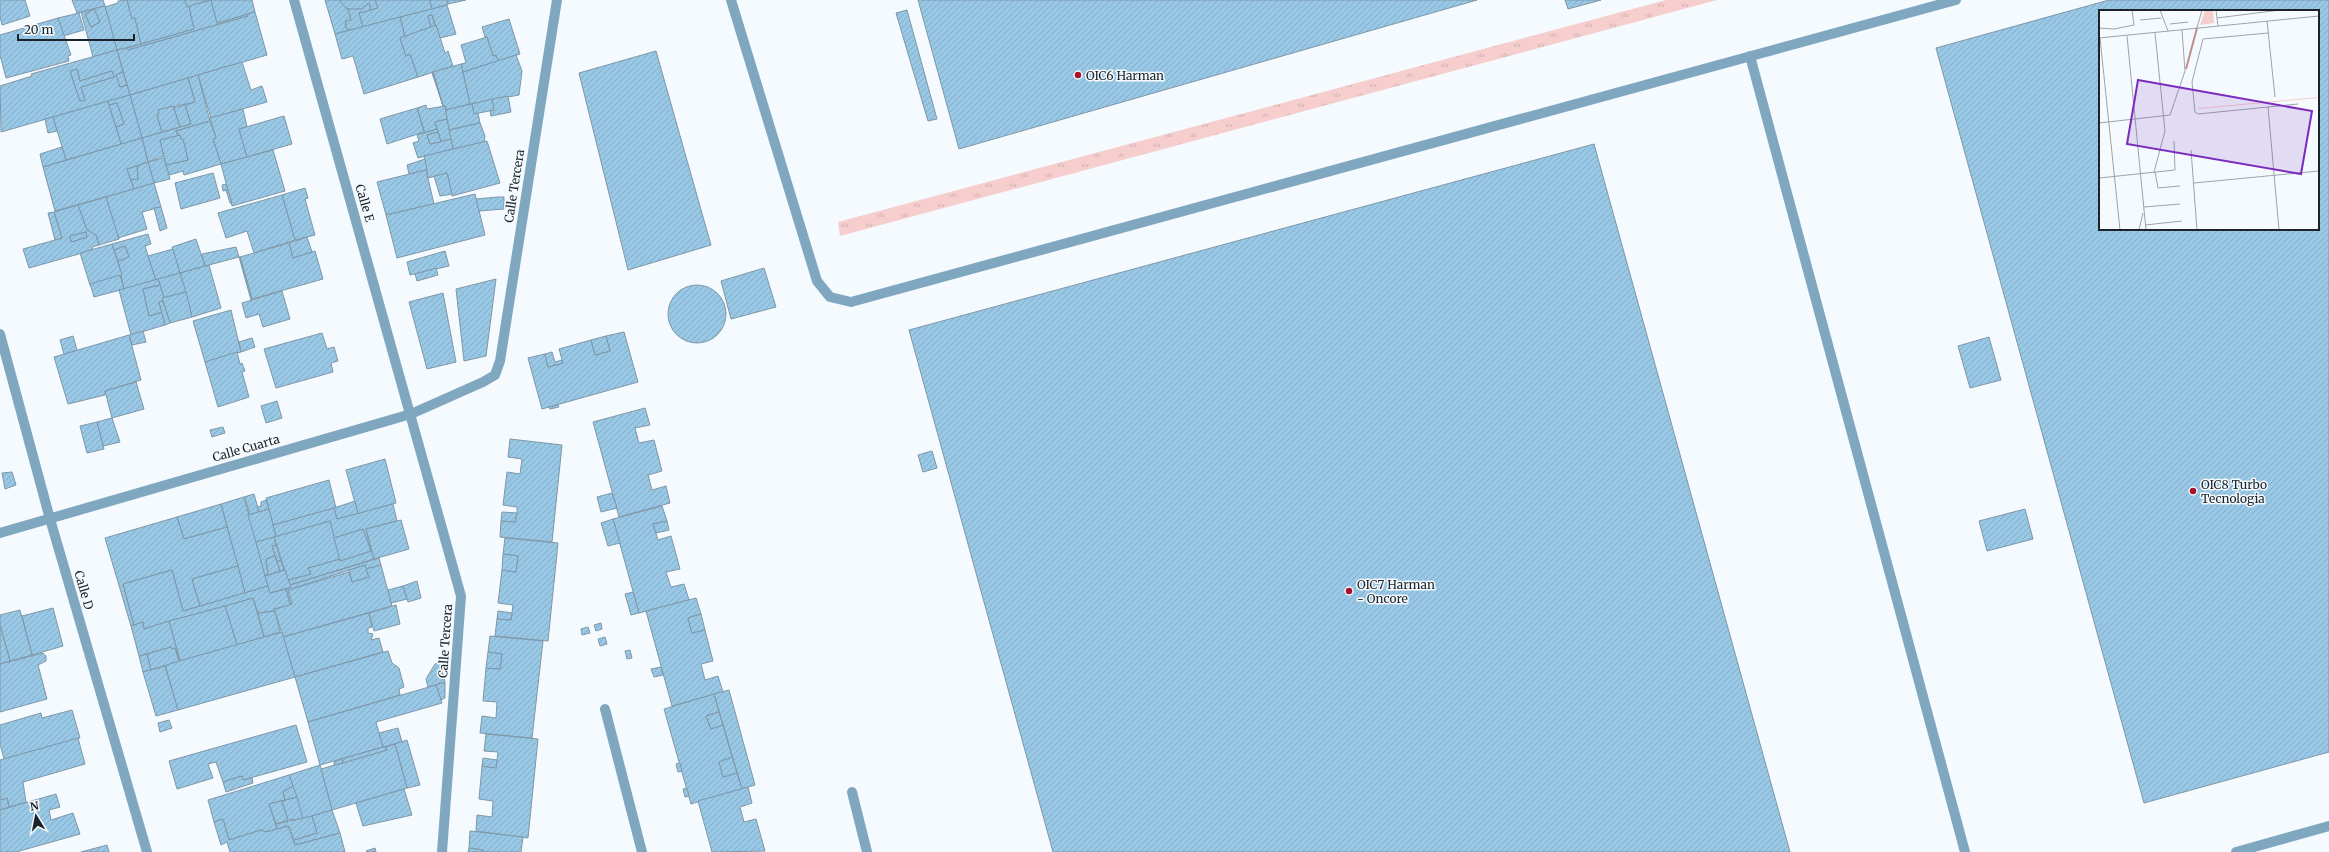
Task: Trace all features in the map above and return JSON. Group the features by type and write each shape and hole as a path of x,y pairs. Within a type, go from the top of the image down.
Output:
{"street":[{"name":"Calle E","path":"294,0 411,414"},
{"name":"Calle Tercera","path":"495,375 500,361 557,0"},
{"path":"731,0 817,281 830,297 851,302 1956,0"},
{"path":"1750,56 1965,852"},
{"name":"Calle D","path":"0,334 50,518 147,852"},
{"name":"Calle Cuarta","path":"0,533 411,414 484,382 495,375"},
{"name":"Calle Tercera","path":"411,414 461,596 442,852"},
{"path":"605,709 642,852"},
{"path":"852,792 867,852"},
{"path":"2236,852 2329,826"}],"green space":[{"path":"1666,0 1717,0 840,236 838,222"}],"building":[{"path":"0,0 25,0 30,16 2,25 0,17"},
{"path":"72,0 103,0 105,6 77,13"},
{"path":"127,0 132,19 135,18 141,44 117,50 105,7 118,3 118,1"},
{"path":"127,0 185,0 187,7 189,6 194,29 141,44 135,18 132,19"},
{"path":"185,0 211,0 187,7"},
{"path":"211,0 217,23 247,14 248,16 128,50 127,48 194,29 189,6"},
{"path":"211,0 252,0 255,12 217,23"},
{"path":"325,0 339,0 348,9 351,20 346,21 345,26 350,30 335,34"},
{"path":"339,0 375,0 378,8 371,10 369,3 361,9 351,10 346,8"},
{"path":"375,0 430,0 432,9 363,27 359,13 378,8"},
{"path":"430,0 447,0 448,4 432,9"},
{"path":"447,0 466,0 448,4"},
{"name":"OIC6 Harman","path":"918,0 1477,0 959,149"},
{"path":"1565,0 1601,0 1568,9"},
{"name":"OIC8 Turbo Tecnologia","path":"2109,0 2329,0 2329,752 2144,803 1936,48"},
{"path":"369,3 371,10 359,13 363,27 350,30 346,28 346,21 351,20 348,9 361,9"},
{"path":"447,5 456,34 440,38 432,15 428,16 431,27 405,37 400,17"},
{"path":"105,6 117,50 93,57 81,12","holes":["94,9 100,22 91,27 85,14"]},
{"path":"94,9 100,22 91,27 85,14"},
{"path":"907,10 937,119 928,121 896,13"},
{"path":"255,12 267,55 130,95 117,50 127,48 128,50 248,16 247,14"},
{"path":"79,13 84,30 63,36 58,18"},
{"path":"432,15 435,26 431,27 428,16"},
{"path":"400,17 405,37 400,38 406,56 410,54 418,77 364,94 353,56 342,59 335,34"},
{"path":"58,18 71,55 68,56 69,61 6,78 0,55 0,35"},
{"path":"509,19 520,54 498,61 496,55 493,56 482,27"},
{"path":"436,25 445,53 448,51 453,66 418,77 410,54 406,56 400,38"},
{"path":"487,37 493,56 496,55 498,61 463,72 461,64 466,63 461,45"},
{"path":"117,50 123,72 116,75 120,87 127,85 130,95 1,132 0,86 32,76 31,74","holes":["77,69 80,81 112,71 114,77 81,87 85,100 80,101 70,71"]},
{"path":"656,51 711,245 628,270 579,73"},
{"path":"516,55 522,71 519,95 470,104 463,72"},
{"path":"242,62 251,90 262,86 267,102 211,118 198,75"},
{"path":"461,64 470,104 447,110 445,106 443,106 433,72"},
{"path":"77,69 80,81 112,71 114,77 81,87 85,100 80,101 70,71"},
{"path":"123,72 127,85 120,87 116,75"},
{"path":"433,72 443,106 432,73"},
{"path":"198,75 210,121 176,131 178,136 160,140 164,156 148,162 142,138 191,124 185,105 195,102 188,78"},
{"path":"188,78 195,102 158,110 159,114 157,115 162,132 142,138 130,95"},
{"path":"130,95 142,138 121,144 116,127 124,124 117,103 109,105 108,101"},
{"path":"508,96 511,112 491,116 490,111 494,110 492,99"},
{"path":"492,99 494,110 474,114 472,104"},
{"path":"108,101 121,144 66,160 53,117"},
{"path":"117,103 124,124 116,127 109,105"},
{"path":"472,104 474,114 478,113 480,123 449,130 445,110"},
{"path":"185,105 191,124 180,127 174,108"},
{"path":"426,105 427,109 445,106 447,119 435,122 437,129 425,133 417,108"},
{"path":"173,106 180,127 162,132 157,115 159,114 158,110"},
{"path":"417,108 424,132 387,144 380,119"},
{"path":"243,109 247,127 239,129 247,157 221,164 213,139 216,138 210,118"},
{"path":"284,116 292,144 247,157 239,129"},
{"path":"53,117 57,131 48,133 45,119"},
{"path":"447,119 451,139 441,142 435,122"},
{"path":"210,121 216,138 213,139 221,164 184,175 183,171 169,175 166,165 188,160 183,139 181,139 176,131"},
{"path":"480,123 485,136 484,142 453,149 449,130"},
{"path":"437,129 438,132 427,135 430,144 451,139 453,149 418,158 413,143 419,141 417,135"},
{"path":"438,132 441,142 430,144 427,135"},
{"path":"180,135 181,139 183,139 188,160 166,165 160,140"},
{"path":"142,138 148,162 127,169 134,189 55,211 43,167"},
{"path":"487,141 500,183 452,196 447,173 428,178 424,156"},
{"name":"OIC7 Harman - Oncore","path":"1594,144 1790,852 1053,852 909,330"},
{"path":"62,147 66,160 43,167 40,154"},
{"path":"273,150 285,191 232,206 221,164"},
{"path":"164,158 170,179 154,183 148,162"},
{"path":"425,159 427,170 409,174 407,165"},
{"path":"148,162 154,183 134,189 131,180 138,179 137,166"},
{"path":"137,166 138,179 131,180 127,169"},
{"path":"426,170 434,204 386,215 377,182"},
{"path":"213,173 220,198 181,209 175,183"},
{"path":"447,173 452,194 440,196 434,176"},
{"path":"154,183 161,207 142,212 147,229 118,238 106,197"},
{"path":"226,184 228,190 223,191 222,185"},
{"path":"305,188 308,198 305,199 315,235 295,240 282,195"},
{"path":"226,190 228,190 232,203 230,203"},
{"path":"475,194 485,235 397,258 386,215"},
{"path":"282,195 295,240 254,253 247,231 226,238 218,213"},
{"path":"106,197 119,239 99,245 96,235 87,230 78,205"},
{"path":"504,197 504,209 479,211 476,199"},
{"path":"78,205 87,230 96,235 99,245 92,247 93,250 29,268 23,249 62,238 54,212","holes":["86,232 87,237 71,242 70,236"]},
{"path":"161,207 167,228 160,231 154,208"},
{"path":"54,212 62,238 55,240 48,213"},
{"path":"86,232 87,237 71,242 70,236"},
{"path":"148,234 151,244 145,246 156,280 124,289 118,261 129,257 125,246 114,250 112,244"},
{"path":"307,237 312,252 293,258 289,243"},
{"path":"196,239 205,266 180,273 172,247"},
{"path":"289,243 293,258 315,251 323,279 252,299 240,257"},
{"path":"112,244 122,275 90,285 80,253"},
{"path":"125,246 129,257 118,261 114,250"},
{"path":"236,247 239,257 205,266 202,254"},
{"path":"173,249 180,273 156,280 148,256"},
{"path":"445,251 449,266 410,275 407,262"},
{"path":"239,257 252,299 251,300"},
{"path":"209,265 221,308 192,317 180,273"},
{"path":"436,268 438,275 417,281 415,274"},
{"path":"764,268 776,307 731,319 721,281"},
{"path":"180,273 186,292 164,298 158,279"},
{"path":"120,275 124,289 94,297 90,284"},
{"path":"158,279 160,285 143,289 149,316 162,312 165,325 131,335 119,290"},
{"path":"496,279 486,356 464,361 456,289"},
{"path":"160,285 164,298 163,301 159,302 162,312 149,316 143,289"},
{"path":"691,285 703,285 718,293 726,308 726,320 718,335 703,343 691,343 676,335 668,320 668,308 676,293"},
{"path":"282,291 290,319 263,327 259,314 246,318 242,303"},
{"path":"186,292 192,317 170,323 162,298"},
{"path":"443,293 456,362 427,369 409,302"},
{"path":"163,301 170,323 165,325 159,302"},
{"path":"231,310 241,352 205,362 193,321"},
{"path":"143,331 146,342 132,345 129,335"},
{"path":"624,332 638,382 542,409 528,358 545,354 548,367 563,363 559,349 591,340 595,355 610,351 606,336"},
{"path":"322,333 327,349 334,347 338,361 331,363 333,372 276,388 264,349"},
{"path":"129,335 141,380 105,391 105,395 68,404 54,357"},
{"path":"73,336 77,350 64,354 60,340"},
{"path":"606,336 610,351 595,355 591,340"},
{"path":"1989,337 2001,380 1970,388 1958,346"},
{"path":"252,338 255,347 241,352 239,342"},
{"path":"237,352 240,364 242,363 245,371 242,372 249,397 218,407 205,362"},
{"path":"552,352 555,362 562,360 563,363 548,367 545,354"},
{"path":"136,382 144,409 112,418 105,391"},
{"path":"277,401 282,418 266,423 261,406"},
{"path":"558,405 559,407 550,409 549,407"},
{"path":"645,408 650,425 635,428 639,443 654,440 662,471 648,475 652,490 666,486 670,503 619,517 593,422"},
{"path":"112,418 120,442 103,446 97,422"},
{"path":"97,422 104,449 87,453 80,426"},
{"path":"223,427 225,433 212,437 210,430"},
{"path":"510,439 562,445 552,542 500,537 501,521 515,522 517,513 517,507 503,505 507,472 520,474 522,459 508,457"},
{"path":"932,451 937,468 923,472 918,455"},
{"path":"385,459 396,503 358,514 346,470"},
{"path":"12,472 16,485 5,489 2,473"},
{"path":"329,480 336,508 273,525 266,498"},
{"path":"612,493 617,508 601,512 597,497"},
{"path":"254,494 259,512 248,515 249,511 244,497"},
{"path":"244,497 268,586 245,593 221,504"},
{"path":"266,500 269,509 259,512 257,507 261,506 261,502"},
{"path":"355,501 358,514 337,519 334,508"},
{"path":"221,504 227,527 184,539 177,517"},
{"path":"393,504 397,521 366,529 374,559 290,585 288,580 311,574 308,568 339,559 340,561 371,551 363,529 334,538 330,521 276,537 273,525 334,508 337,519"},
{"path":"662,506 667,521 653,524 658,540 671,536 680,569 666,572 671,587 684,584 689,600 639,613 613,519"},
{"path":"269,509 276,537 256,542 248,515"},
{"path":"2025,509 2033,539 1987,551 1979,521"},
{"path":"502,512 517,513 515,522 501,521"},
{"path":"177,517 184,539 227,527 238,566 192,579 200,606 183,611 172,570 123,584 134,625 131,626 105,538"},
{"path":"613,519 620,543 608,546 601,523"},
{"path":"401,520 409,549 374,559 366,529"},
{"path":"330,521 340,559 308,568 311,574 288,580 274,537"},
{"path":"667,521 669,530 656,533 653,524"},
{"path":"363,529 371,551 340,561 334,538"},
{"path":"274,537 276,545 272,546 277,561 281,561 284,570 280,571 275,556 266,559 268,575 265,576 256,542"},
{"path":"505,538 558,543 548,641 495,636 497,619 511,620 513,605 498,603 502,570 516,572 518,556 503,554"},
{"path":"276,545 281,561 277,561 272,546"},
{"path":"503,554 518,556 516,572 502,570"},
{"path":"275,556 280,571 268,575 266,559"},
{"path":"379,558 381,565 366,569 365,565 288,590 292,604 290,605 286,589 291,587 290,585"},
{"path":"365,565 369,577 352,582 349,570"},
{"path":"381,565 392,606 283,637 274,609 292,604 288,590 349,572 352,582 369,577 366,569"},
{"path":"238,566 245,593 200,606 192,579"},
{"path":"172,570 183,611 268,586 270,593 286,589 290,605 274,609 275,611 258,613 253,598 144,629 143,622 134,625 123,584"},
{"path":"285,570 291,587 270,593 265,576"},
{"path":"417,581 421,598 408,602 403,586"},
{"path":"403,586 407,599 391,603 388,590"},
{"path":"633,592 639,613 631,615 625,594"},
{"path":"253,598 264,637 237,645 225,606"},
{"path":"696,598 701,614 688,618 692,633 705,630 713,661 701,664 705,680 718,676 723,692 672,706 646,611"},
{"path":"396,605 400,624 374,631 369,613"},
{"path":"225,606 237,645 180,661 169,621"},
{"path":"53,608 63,646 32,655 22,616"},
{"path":"20,610 32,655 10,661 0,625 0,615"},
{"path":"275,611 280,632 264,637 258,613"},
{"path":"498,611 512,613 511,620 497,619"},
{"path":"369,613 372,627 368,628 368,633 373,634 371,640 379,638 383,652 295,677 283,637"},
{"path":"701,614 705,630 692,633 688,618"},
{"path":"169,621 180,661 175,648 172,649 171,647 139,656 131,626 143,622 144,629"},
{"path":"601,623 602,629 596,631 594,625"},
{"path":"0,625 10,661 0,664"},
{"path":"588,627 590,633 582,635 581,629"},
{"path":"282,632 295,677 178,710 165,665"},
{"path":"490,636 543,641 532,738 480,733 482,716 496,718 497,702 483,701 486,668 500,669 502,654 488,652"},
{"path":"605,637 607,644 600,646 598,639"},
{"path":"171,647 172,649 175,648 179,661 151,670 147,654"},
{"path":"630,650 632,658 627,659 625,651"},
{"path":"388,651 392,663 399,668 404,687 399,689 400,695 308,722 295,677"},
{"path":"488,652 502,654 500,669 486,668"},
{"path":"43,653 46,656 46,661 38,665 47,699 0,712 0,664"},
{"path":"147,654 151,670 143,672 139,656"},
{"path":"440,663 445,682 428,687 426,679 435,664"},
{"path":"165,666 178,710 156,716 143,672"},
{"path":"661,667 663,675 654,677 651,669"},
{"path":"445,682 445,698 441,700 436,685"},
{"path":"436,685 442,703 376,722 383,747 320,765 308,722"},
{"path":"729,690 755,785 742,789 714,694"},
{"path":"714,694 719,712 706,716 711,729 723,725 732,757 719,762 723,777 737,773 742,789 691,804 664,709"},
{"path":"72,710 80,738 4,759 0,744 0,725 41,713 42,718"},
{"path":"719,712 723,725 711,729 706,716"},
{"path":"169,720 172,728 160,732 158,723"},
{"path":"296,725 307,762 243,780 242,776 223,782 216,762 208,764 213,778 177,789 169,761"},
{"path":"398,728 402,742 383,747 379,733"},
{"path":"486,734 538,739 528,838 476,831 477,815 492,817 493,801 479,799 482,766 496,768 498,752 484,751"},
{"path":"78,738 85,764 23,782 26,802 9,807 7,798 0,800 0,760"},
{"path":"407,740 420,785 407,788 395,744"},
{"path":"395,744 407,788 332,810 321,769 387,750 386,747"},
{"path":"386,747 387,750 343,763 342,759"},
{"path":"732,757 737,773 723,777 719,762"},
{"path":"483,758 497,760 496,768 482,766"},
{"path":"342,759 343,763 334,765 334,762"},
{"path":"680,763 682,771 678,772 676,764"},
{"path":"320,765 332,810 303,819 289,775"},
{"path":"289,775 293,786 283,792 285,800 269,804 277,829 266,832 261,830 229,840 223,819 214,822 208,800"},
{"path":"242,776 243,780 252,778 253,783 226,792 223,782"},
{"path":"293,786 297,797 282,801 288,820 276,824 269,804 285,800 283,792"},
{"path":"748,787 752,803 740,807 744,822 756,819 765,851 712,852 698,801"},
{"path":"687,788 689,796 685,797 683,789"},
{"path":"404,789 412,815 363,826 356,803"},
{"path":"56,794 60,807 49,810 51,820 73,813 80,834 16,852 0,852 0,810"},
{"path":"297,797 303,819 288,820 282,801"},
{"path":"7,798 9,807 0,810 0,800"},
{"path":"332,810 340,833 295,845 294,840 317,833 312,816"},
{"path":"312,816 317,833 294,840 288,826 277,829 276,824"},
{"path":"223,819 229,840 261,830 266,832 288,826 295,845 340,833 345,852 230,852 227,842 221,845 214,822"},
{"path":"470,831 523,837 521,852 483,852 483,850 469,848"},
{"path":"107,845 109,852 81,852"},
{"path":"375,848 376,852 366,851"},
{"path":"469,848 483,850 483,852 468,852"}],"place":[{"name":"OIC6 Harman","path":"1078,75"},
{"name":"OIC8 Turbo Tecnologia","path":"2193,491"},
{"name":"OIC7 Harman - Oncore","path":"1349,591"}]}
